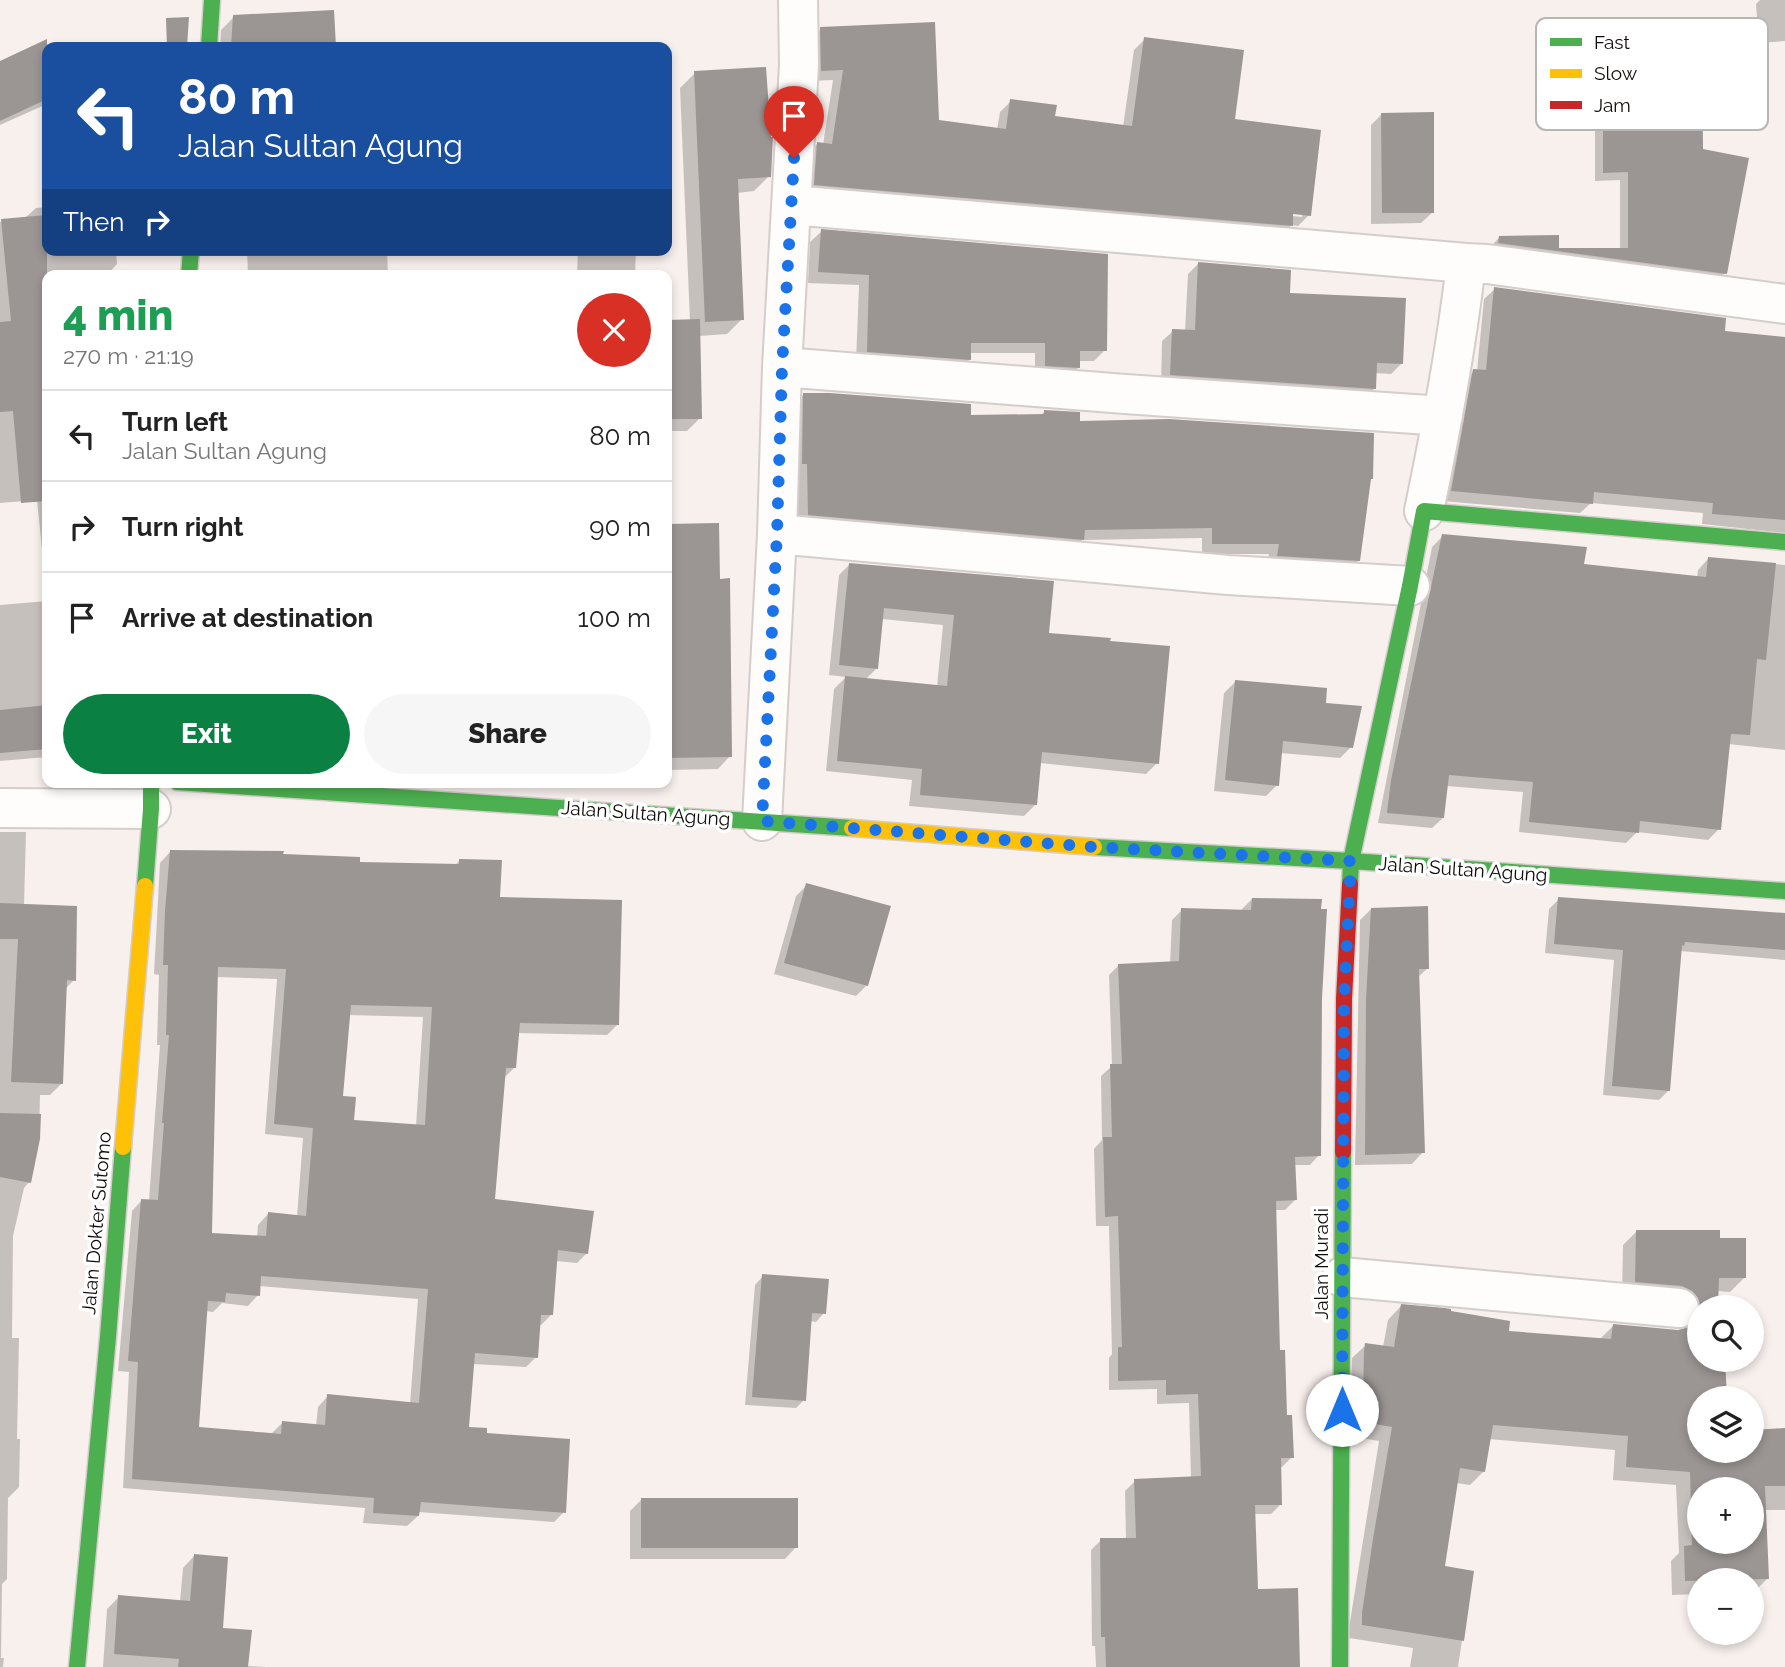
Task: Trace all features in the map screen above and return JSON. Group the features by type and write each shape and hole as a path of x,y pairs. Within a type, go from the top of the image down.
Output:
{"main road":[{"path":"209,42 212,0"},
{"path":"1424,510 1785,542"},
{"name":"Jalan Muradi","path":"1340,1667 1344,999 1351,861 1424,510"},
{"name":"Jalan Sultan Agung","path":"267,788 762,821 1094,847 1784,884"},
{"name":"Jalan Dokter Sutomo","path":"77,1667 109,1323 151,795"}],"street":[{"path":"762,821 777,534 782,368 800,65 798,0"},
{"path":"792,205 1487,264 1785,304"},
{"path":"1424,510 1443,416 1466,263"},
{"path":"782,368 1443,416"},
{"path":"777,534 1228,575 1410,586"},
{"path":"0,808 151,795"},
{"path":"1342,1277 1679,1308"}],"building":[{"path":"334,10 336,42 231,42 233,15"},
{"path":"189,17 187,42 167,42 166,18"},
{"path":"935,22 939,120 1006,129 1010,99 1057,105 1055,116 1132,126 1144,37 1244,50 1235,119 1321,130 1311,216 1293,214 1293,226 814,185 817,142 832,144 843,70 821,71 820,27"},
{"path":"47,39 47,42 42,42 42,101 0,121 0,61"},
{"path":"766,67 773,137 771,177 738,179 744,320 705,322 694,71"},
{"path":"1434,112 1434,213 1382,213 1381,113"},
{"path":"1603,130 1703,130 1703,149 1749,158 1727,274 1498,243 1499,236 1559,235 1559,248 1628,248 1628,172 1603,173"},
{"path":"42,215 42,256 47,256 47,270 42,270 42,501 21,503 13,411 0,412 0,322 11,321 1,219"},
{"path":"821,229 1108,254 1107,351 1080,351 1080,368 1045,366 1045,343 971,343 971,360 867,352 869,275 818,272"},
{"path":"1198,262 1291,270 1290,293 1406,298 1403,364 1377,363 1376,389 1170,375 1172,329 1195,330"},
{"path":"1494,287 1726,318 1725,331 1785,337 1785,520 1712,514 1713,503 1594,492 1593,504 1451,491 1473,369 1486,370"},
{"path":"700,319 702,419 672,419 672,320"},
{"path":"803,393 971,404 971,415 1044,414 1044,410 1080,412 1080,421 1169,419 1374,433 1373,479 1360,561 1277,556 1279,544 1212,544 1212,528 1085,530 1084,540 808,515 807,464 802,464"},
{"path":"719,523 720,579 730,578 732,757 672,758 672,524"},
{"path":"1442,534 1587,547 1584,564 1706,577 1708,557 1776,563 1766,660 1757,659 1750,735 1731,734 1721,830 1640,821 1639,833 1529,822 1533,782 1449,775 1444,818 1387,813 1391,780"},
{"path":"849,563 1054,581 1049,633 1170,646 1159,764 1042,752 1037,805 920,795 922,769 837,761 845,676 947,686 954,615 884,608 878,669 839,665"},
{"path":"1235,680 1327,688 1326,703 1362,706 1353,748 1283,741 1279,786 1225,780"},
{"path":"42,706 42,749 0,753 0,710"},
{"path":"170,850 284,851 283,854 360,857 360,862 459,864 459,859 502,860 500,897 622,900 619,1025 520,1023 516,1068 506,1068 495,1199 594,1211 588,1254 558,1250 553,1315 541,1315 538,1358 475,1353 469,1427 487,1428 487,1433 570,1439 566,1513 421,1502 419,1516 373,1513 374,1498 132,1479 138,1362 128,1361 141,1199 158,1200 164,1123 169,1035 166,1035 168,965 163,965","holes":["218,967 286,969 274,1124 313,1128 306,1216 268,1212 266,1236 212,1233","351,1005 432,1007 425,1125 354,1120 356,1097 343,1096","261,1276 428,1289 419,1403 327,1394 325,1425 282,1421 281,1434 199,1427 208,1301 225,1302 226,1293 260,1296"]},
{"path":"806,883 891,906 868,986 784,963"},
{"path":"1558,897 1785,913 1785,950 1685,942 1684,946 1682,945 1670,1091 1612,1086 1623,950 1554,944"},
{"path":"1252,898 1322,899 1321,909 1327,909 1322,998 1321,1156 1295,1157 1297,1200 1276,1201 1280,1350 1285,1350 1287,1415 1292,1415 1294,1458 1281,1458 1282,1505 1255,1505 1258,1589 1298,1588 1300,1667 1106,1667 1105,1637 1101,1637 1100,1538 1136,1538 1134,1479 1201,1476 1198,1394 1166,1395 1166,1380 1118,1381 1118,1347 1122,1347 1118,1216 1105,1217 1103,1137 1112,1137 1110,1064 1122,1064 1118,964 1179,961 1181,908 1251,910"},
{"path":"0,903 77,906 76,981 67,980 63,1084 11,1082 18,939 0,939"},
{"path":"1428,906 1429,969 1419,969 1425,1153 1365,1155 1366,1000 1371,908"},
{"path":"0,1113 41,1114 40,1139 31,1183 0,1177"},
{"path":"1636,1230 1720,1230 1720,1238 1746,1238 1746,1278 1719,1278 1718,1295 1695,1295 1682,1286 1635,1282"},
{"path":"762,1274 829,1279 826,1314 812,1313 806,1401 752,1397"},
{"path":"1401,1304 1445,1308 1510,1321 1509,1331 1611,1339 1613,1324 1678,1330 1687,1328 1687,1372 1726,1372 1726,1386 1687,1386 1687,1463 1764,1463 1764,1429 1785,1428 1785,1486 1765,1486 1769,1579 1764,1579 1764,1568 1687,1568 1685,1581 1684,1546 1687,1546 1687,1554 1764,1554 1764,1477 1690,1477 1690,1472 1626,1467 1628,1436 1493,1425 1485,1472 1460,1468 1445,1566 1474,1571 1464,1641 1362,1625 1392,1427 1375,1424 1379,1401 1363,1399 1365,1343 1394,1347"},
{"path":"641,1498 798,1498 798,1548 641,1548"},
{"path":"194,1554 228,1557 223,1628 252,1630 248,1667 178,1667 179,1659 114,1654 118,1595 190,1601"}],"traffic: fast":[{"path":"209,42 212,0"},
{"path":"189,270 191,256"},
{"path":"1350,884 1351,861 1424,511 1785,542"},
{"path":"145,886 151,788"},
{"path":"265,788 852,828"},
{"path":"1094,847 1351,861 1785,891"},
{"path":"77,1667 123,1147"},
{"path":"1340,1667 1343,1152"}],"traffic: slow":[{"path":"852,828 1094,847"},
{"path":"123,1147 145,886"}],"traffic: jam":[{"path":"1343,1152 1344,999 1350,884"}],"route":[{"path":"794,158 762,821 1094,847 1351,861 1344,999 1342,1410"}]}
